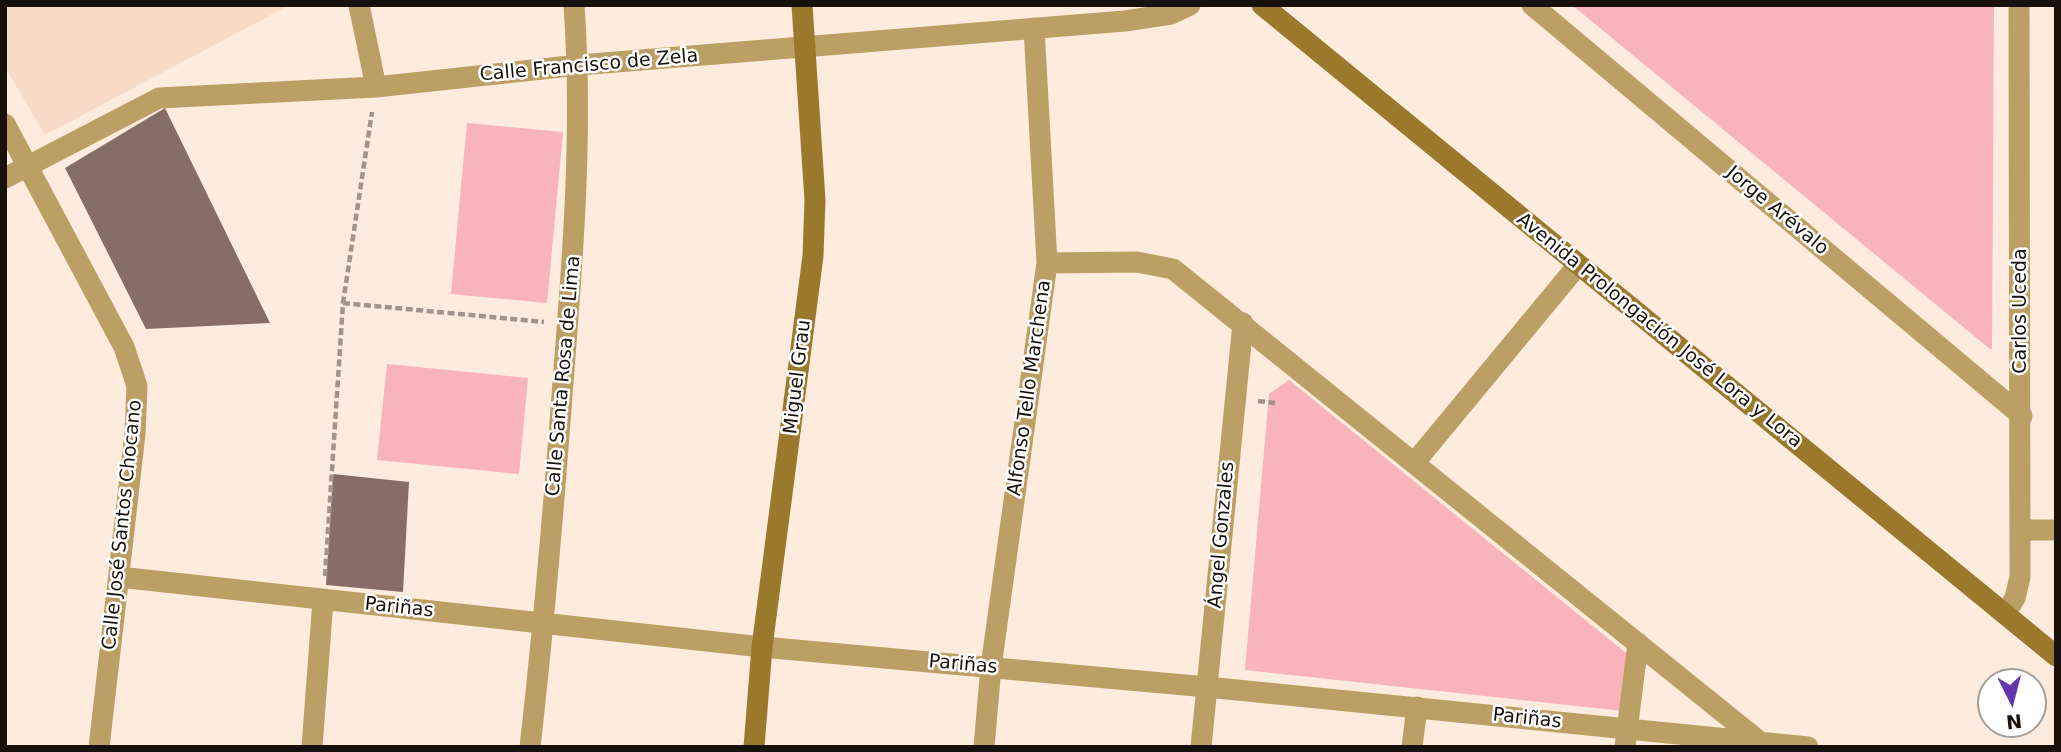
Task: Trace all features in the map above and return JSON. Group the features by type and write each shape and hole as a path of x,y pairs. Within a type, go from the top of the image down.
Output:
{"street":[{"path":"359,5 376,87"},
{"name":"Calle Santa Rosa de Lima","path":"530,747 544,623 576,220 579,65 574,5"},
{"name":"Miguel Grau","path":"754,747 762,647 813,256 815,200 802,5"},
{"name":"Calle Francisco de Zela","path":"5,178 159,98 376,87 579,65 1125,21 1171,14 1191,5"},
{"name":"Avenida Prolongación José Lora y Lora","path":"1262,5 2056,656"},
{"name":"Jorge Arévalo","path":"1532,5 2022,416"},
{"name":"Carlos Uceda","path":"2005,614 2015,598 2020,577 2022,416 2019,5"},
{"name":"Alfonso Tello Marchena","path":"984,747 991,667 1047,264 1034,28"},
{"name":"Calle José Santos Chocano","path":"5,124 124,347 137,386 99,747"},
{"path":"1047,264 1137,262 1173,269 1760,742"},
{"path":"1415,462 1578,265"},
{"name":"Ángel Gonzales","path":"1201,747 1243,323"},
{"path":"2021,530 2056,530"},
{"name":"Pariñas","path":"119,577 762,647 1417,707 1626,738 1760,742 1808,747"},
{"path":"312,747 323,600"},
{"path":"1626,738 1638,643"},
{"path":"1412,747 1417,707"}],"path":[{"path":"323,600 343,303 376,87"},
{"path":"343,303 568,324"}],"shaded area":[{"path":"5,5 286,7 45,135 5,67"},
{"path":"1572,5 1994,5 1992,349 1990,349"},
{"path":"467,123 563,132 547,303 451,294"},
{"path":"387,364 528,378 519,474 377,460"},
{"path":"1289,380 1631,657 1623,711 1245,670 1269,394"}],"building":[{"path":"165,108 270,323 146,329 65,168"},
{"path":"333,474 409,482 403,592 326,585"}]}
